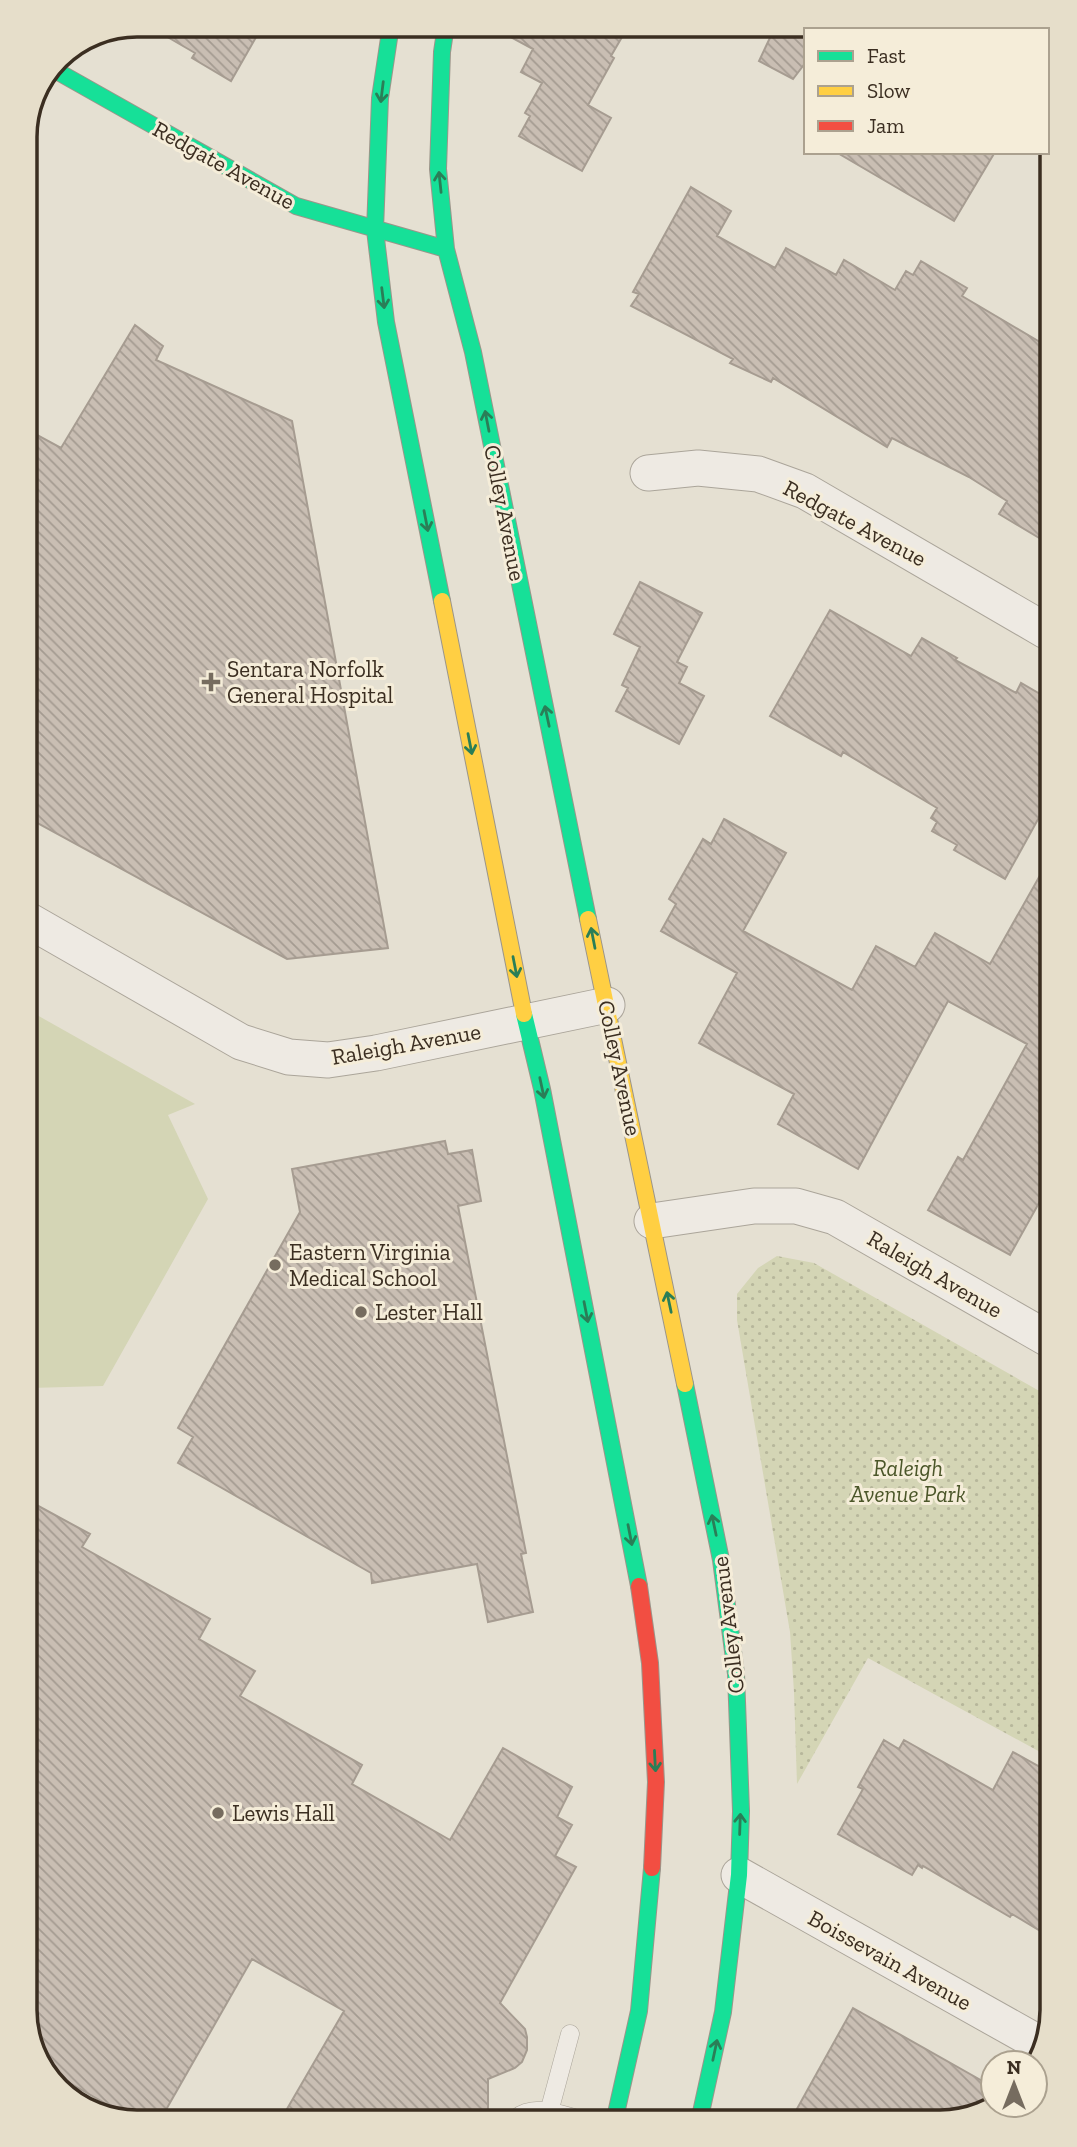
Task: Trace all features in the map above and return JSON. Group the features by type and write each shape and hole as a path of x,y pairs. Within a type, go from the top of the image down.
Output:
{"main road":[{"path":"389,37 380,98 375,230 386,321 638,1570 650,1663 656,1782 651,1897 639,2011 617,2110"},
{"name":"Colley Avenue","path":"444,37 438,169 446,249 473,352 722,1560 736,1674 741,1811 739,1875 723,2012 702,2110"},
{"name":"Redgate Avenue","path":"60,73 296,206 446,249"}],"street":[{"name":"Redgate Avenue","path":"648,473 698,468 758,474 805,491 1040,628"},
{"name":"Raleigh Avenue","path":"37,925 241,1042 289,1057 328,1060 352,1057 607,1005"},
{"name":"Raleigh Avenue","path":"652,1221 754,1206 796,1206 835,1217 1040,1330"},
{"name":"Boissevain Avenue","path":"739,1875 1035,2041"}],"lane":[{"path":"550,2110 570,2034"}],"green space":[{"path":"37,1015 195,1104 168,1115 208,1199 103,1386 37,1388"},
{"name":"Raleigh Avenue Park","path":"777,1256 814,1263 1040,1391 1040,1752 868,1658 797,1784 790,1632 737,1320 737,1294 758,1268"}],"building":[{"path":"167,37 256,37 231,81 192,58 195,53"},
{"path":"510,37 622,37 611,56 614,58 588,105 611,118 582,171 519,136 530,116 525,113 542,83 521,72 533,49"},
{"path":"770,37 804,37 804,65 793,79 759,61"},
{"path":"839,154 994,154 954,221"},
{"path":"691,187 731,211 717,236 775,268 786,248 836,275 844,260 895,290 906,271 913,275 921,261 967,288 962,296 1040,342 1040,538 999,514 1007,501 969,477 892,438 887,447 773,378 771,382 730,363 733,359 631,306 639,294 633,292"},
{"name":"Sentara Norfolk General Hospital","path":"135,325 163,346 156,360 292,421 388,948 287,959 37,823 37,435 61,448"},
{"path":"640,582 702,613 677,662 687,667 679,683 704,696 679,744 616,711 628,688 622,685 640,647 614,634"},
{"path":"830,610 911,656 922,638 957,658 955,660 1016,693 1021,683 1040,694 1040,816 1005,879 954,850 957,845 932,831 937,822 931,818 937,808 843,752 841,756 770,716"},
{"path":"724,819 786,853 743,931 852,990 876,946 915,967 935,933 990,964 1040,875 1040,1201 1010,1255 928,1210 958,1157 963,1160 1027,1044 948,1001 858,1169 778,1124 794,1094 699,1043 737,973 661,931 676,904 669,899 703,839 711,844"},
{"name":"Lester Hall","path":"445,1141 448,1154 472,1150 481,1201 458,1206 526,1553 521,1554 533,1612 488,1622 477,1564 372,1583 371,1573 178,1463 193,1437 178,1428 300,1212 292,1169"},
{"name":"Lewis Hall","path":"37,1505 90,1534 82,1547 210,1619 199,1639 255,1671 240,1696 362,1765 352,1784 450,1840 503,1748 572,1787 557,1817 572,1825 555,1856 576,1867 500,2003 525,2029 527,2050 522,2062 515,2068 488,2079 488,2110 286,2110 344,2011 252,1959 166,2110 131,2110 110,2106 66,2081 50,2060 39,2029"},
{"path":"884,1740 899,1749 904,1740 993,1790 1013,1752 1040,1767 1040,1931 1012,1914 1010,1917 923,1866 922,1868 918,1865 912,1875 838,1834 863,1789 858,1787"},
{"path":"853,2008 979,2079 979,2102 940,2110 796,2110"}],"traffic: fast":[{"path":"389,37 380,98 375,230 386,322 442,601"},
{"path":"444,37 438,169 446,249 473,352 588,919"},
{"path":"60,73 296,206 446,249"},
{"path":"524,1014 542,1089 639,1586"},
{"path":"685,1384 721,1560 736,1674 741,1811 739,1875 723,2012 702,2110"},
{"path":"617,2110 639,2011 652,1868"}],"traffic: slow":[{"path":"442,601 524,1014"},
{"path":"588,919 685,1384"}],"traffic: jam":[{"path":"639,1586 650,1663 656,1782 652,1868"}],"place":[{"name":"Sentara Norfolk General Hospital","path":"211,682"},
{"name":"Eastern Virginia Medical School","path":"275,1265"},
{"name":"Lester Hall","path":"361,1312"},
{"name":"Lewis Hall","path":"218,1813"}]}
